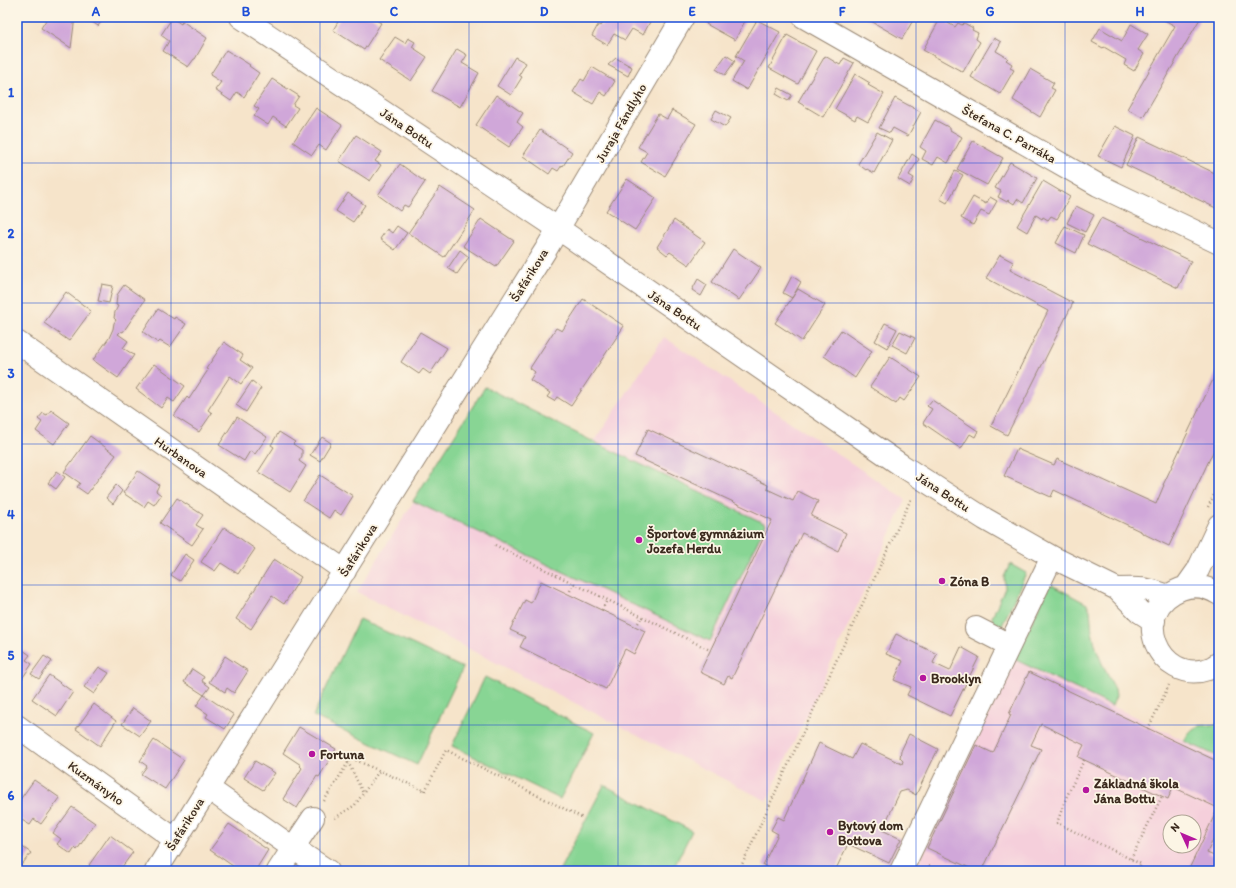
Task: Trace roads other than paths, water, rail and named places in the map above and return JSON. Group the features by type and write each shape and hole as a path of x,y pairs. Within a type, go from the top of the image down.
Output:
{"street":[{"name":"Jána Bottu","path":"241,17 559,229 901,465 985,519 1052,557 1117,589 1140,612 1154,621"},
{"name":"Juraja Fándlyho","path":"559,229 684,17"},
{"name":"Štefana C. Parráka","path":"804,17 1098,185 1219,243"},
{"name":"Šafárikova","path":"156,871 559,229"},
{"name":"Hurbanova","path":"17,342 344,571"},
{"path":"1219,525 1198,570 1177,591 1163,601 1156,612 1152,625 1153,639 1159,651 1168,661 1179,668 1194,671 1208,669 1219,663"},
{"path":"901,871 1052,557"},
{"name":"Jána Bottu","path":"1117,589 1144,588 1177,591 1200,586 1213,590 1219,594"},
{"path":"976,628 1009,645"},
{"name":"Kuzmányho","path":"17,726 176,840"},
{"path":"208,788 261,821 293,848 328,871"},
{"path":"278,871 314,818"}],"place":[{"name":"Športové gymnázium Jozefa Herdu","path":"639,540"},
{"name":"Zóna B","path":"942,581"},
{"name":"Brooklyn","path":"923,678"},
{"name":"Fortuna","path":"312,754"},
{"name":"Základná škola Jána Bottu","path":"1086,790"},
{"name":"Bytový dom Bottova","path":"830,832"}]}
